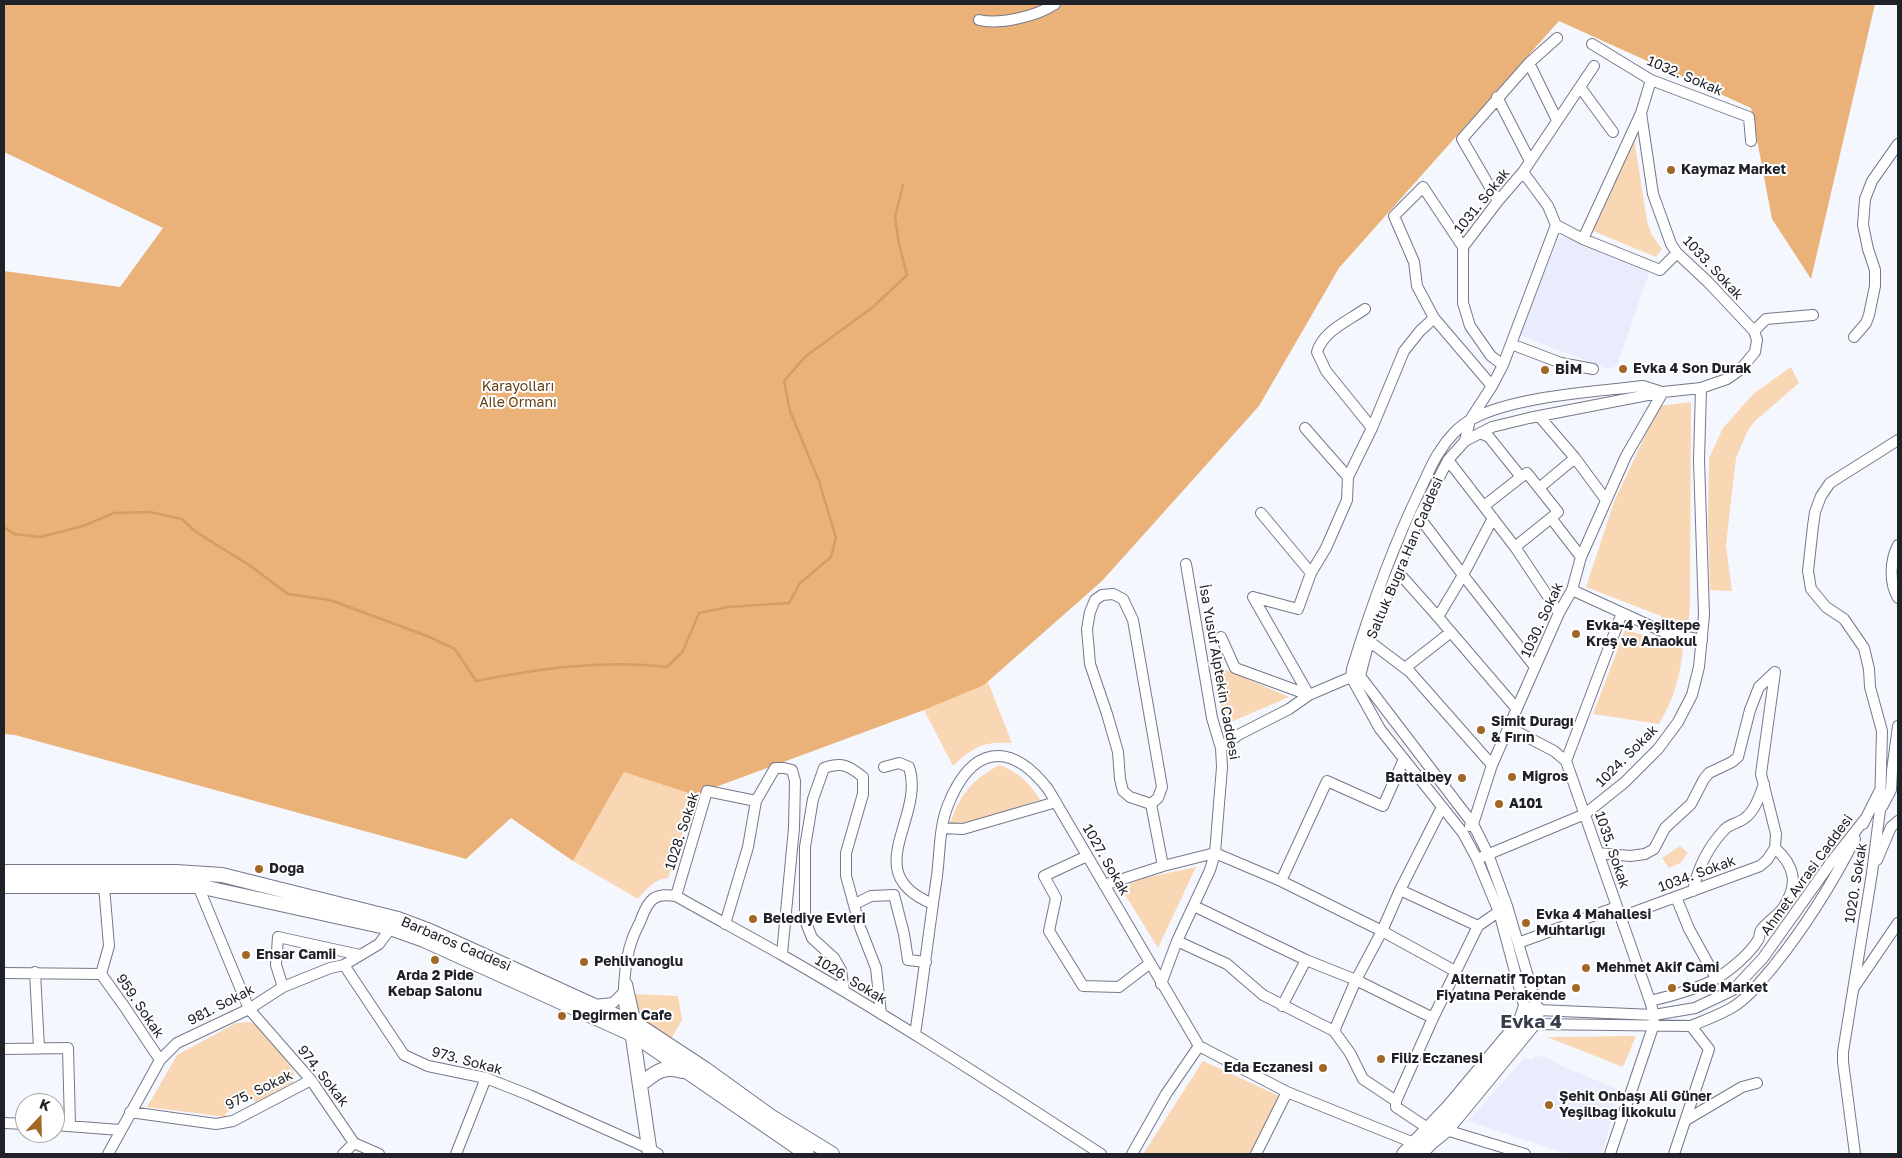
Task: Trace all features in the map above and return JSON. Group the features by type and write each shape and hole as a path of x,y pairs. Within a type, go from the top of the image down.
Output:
{"main road":[{"name":"Barbaros Caddesi","path":"4,872 176,872 222,875 394,924 424,940 637,1031 687,1072 807,1154"},
{"name":"Barbaros Caddesi","path":"4,886 198,886 430,930 593,1005 705,1069 770,1116 832,1154"},
{"path":"1430,1136 1446,1130 1529,1016"},
{"path":"1404,1154 1417,1149 1430,1136 1529,1016"},
{"path":"637,1031 653,1152"},
{"path":"644,1086 654,1073 665,1068 687,1072"}],"street":[{"path":"979,20 989,22 1003,21 1048,8 1055,4"},
{"path":"1498,201 1462,139 1529,63 1557,38"},
{"name":"1032. Sokak","path":"1592,44 1651,80 1749,117 1751,141"},
{"path":"1529,63 1558,120"},
{"name":"1031. Sokak","path":"1503,365 1491,356 1470,326 1463,303 1463,247 1523,172 1594,66"},
{"name":"1033. Sokak","path":"1651,80 1641,113 1653,194 1671,244 1677,253 1708,282 1754,331"},
{"path":"1580,87 1613,132"},
{"path":"1498,97 1530,161"},
{"path":"1583,239 1641,113"},
{"path":"1854,337 1866,323 1876,286 1875,270 1863,225 1865,199 1872,181 1898,144"},
{"path":"1523,172 1548,206 1556,225 1583,239 1660,270 1677,253"},
{"path":"1463,247 1423,186 1394,216 1414,262 1417,286 1434,318 1492,386"},
{"path":"1465,441 1470,420 1503,365 1556,225"},
{"path":"1365,309 1326,335 1319,344 1317,352 1326,371 1372,428"},
{"path":"1663,392 1701,388 1727,379 1740,370 1755,352 1758,340 1754,331 1766,319 1813,315"},
{"path":"1309,695 1253,598 1298,609 1311,573 1326,548 1347,500 1348,478 1372,428 1404,351 1420,331 1434,318"},
{"path":"1511,344 1561,363 1593,369"},
{"name":"Saltuk Buğra Han Caddesi","path":"1356,676 1369,617 1408,515 1440,449 1460,427 1487,411 1524,402 1643,386 1663,392"},
{"name":"1024. Sokak","path":"1477,859 1585,814 1625,782 1658,749 1678,722 1692,695 1699,668 1704,615 1699,460 1701,388"},
{"name":"Saltuk Buğra Han Caddesi","path":"1356,676 1419,517 1448,460 1465,441 1492,427 1663,392"},
{"name":"1030. Sokak","path":"1473,824 1492,765 1559,613 1572,590 1581,558 1606,500 1626,456 1663,392"},
{"path":"1539,416 1575,458 1606,500"},
{"path":"1304,428 1348,478"},
{"path":"1480,433 1489,437 1521,478"},
{"name":"1020. Sokak","path":"1855,1154 1843,1062 1880,810 1882,731 1870,687 1869,669 1864,648 1844,618 1826,607 1811,589 1808,572 1815,512 1821,496 1830,483 1898,440"},
{"path":"1539,488 1575,458"},
{"path":"1448,460 1516,547 1559,613"},
{"path":"1484,506 1527,473 1558,512 1516,547"},
{"path":"1261,513 1311,573"},
{"path":"1419,517 1535,667"},
{"path":"1438,616 1463,575 1492,518"},
{"path":"1551,518 1581,558"},
{"path":"1897,549 1891,576 1894,592 1898,598"},
{"name":"İsa Yusuf Alptekin Caddesi","path":"1161,984 1177,941 1210,870 1215,853 1222,767 1221,748 1212,718 1186,564"},
{"path":"1398,572 1516,708"},
{"path":"1572,590 1666,633 1702,640"},
{"path":"1113,594 1123,599 1133,620 1162,787 1158,798 1151,804 1130,797 1123,791 1118,752 1108,714 1090,664 1086,629 1095,600 1102,595 1113,594"},
{"path":"1508,727 1554,751 1566,761 1622,613"},
{"path":"1405,668 1451,632"},
{"path":"1221,637 1235,668 1309,695"},
{"path":"1369,641 1405,668 1492,765"},
{"path":"1598,853 1630,856 1645,854 1654,849 1665,828 1691,804 1709,773 1738,757 1750,710 1759,687 1775,672 1761,774 1776,834 1775,848 1786,858 1794,874 1791,892 1783,908 1760,931 1758,940 1736,964 1716,978 1669,996 1650,1001"},
{"path":"1221,748 1238,735 1289,709 1309,695 1356,676"},
{"path":"1356,676 1380,729 1463,833 1503,909 1518,943 1529,1016"},
{"path":"1356,676 1473,824 1488,854 1529,1016"},
{"path":"1880,810 1891,790 1898,726"},
{"name":"1027. Sokak","path":"915,1034 926,962 942,828 948,806 957,786 975,762 985,758 1004,756 1022,764 1038,776 1056,802 1198,1046"},
{"path":"1281,881 1327,781 1383,806 1404,759"},
{"name":"1035. Sokak","path":"1566,761 1654,1016 1653,1027 1610,1154"},
{"path":"844,992 842,970 834,958 812,938 805,920 806,847 813,799 824,768 838,763 852,768 863,777 863,794 846,853 846,876 860,927 876,968 881,1014"},
{"path":"884,768 899,763 909,767 913,779 912,798 898,846 896,862 899,877 916,897 933,904"},
{"path":"725,924 748,847 756,801 775,768 792,770 795,781 794,828 782,954"},
{"path":"1693,891 1697,870 1710,848 1726,827 1746,818 1764,784"},
{"path":"1865,819 1882,787"},
{"name":"1028. Sokak","path":"676,896 707,791 756,801"},
{"path":"942,828 963,829 1056,802"},
{"path":"1151,804 1164,866"},
{"path":"1334,1031 1356,980 1442,807"},
{"name":"Ahmet Avrasi Caddesi","path":"1529,1016 1654,1016 1696,1008 1733,990 1763,958 1832,861 1865,819"},
{"name":"Ahmet Avrasi Caddesi","path":"1529,1016 1653,1027 1691,1026 1714,1018 1751,992 1793,942 1833,882 1865,819"},
{"path":"1872,873 1892,827 1898,821"},
{"path":"1463,833 1473,824"},
{"name":"1034. Sokak","path":"1518,943 1693,891 1760,866 1767,860 1775,848"},
{"path":"1104,885 1164,866 1215,853 1281,881 1382,931 1455,971"},
{"path":"1087,856 1044,876 1056,898 1049,931 1083,986 1119,987 1149,964"},
{"path":"100,974 109,946 104,886"},
{"name":"974. Sokak","path":"198,886 249,1008 311,1080 354,1143"},
{"path":"1400,890 1478,926"},
{"path":"854,904 871,896 894,895 904,934 908,960 926,962"},
{"path":"637,1031 625,1014 624,992 627,959 643,912 651,900 660,896 676,896"},
{"name":"1026. Sokak","path":"676,896 782,954 915,1034 1101,1154"},
{"path":"1676,897 1689,929 1716,978"},
{"path":"1194,906 1306,960 1356,980 1433,1018"},
{"path":"1430,1136 1396,1107 1396,1101 1455,971 1478,926 1503,909"},
{"path":"1853,989 1898,923"},
{"name":"981. Sokak","path":"108,1154 160,1060 177,1043 249,1008 283,987 330,968 344,965 379,944 394,924"},
{"path":"283,987 276,965 278,937 360,955"},
{"path":"1177,941 1227,964 1263,995 1334,1031 1350,1053 1363,1079 1396,1101"},
{"path":"1282,1006 1306,960"},
{"name":"973. Sokak","path":"344,965 404,1055 428,1066 486,1078 529,1094 653,1152"},
{"path":"35,972 39,1048"},
{"name":"959. Sokak","path":"4,973 100,974 160,1060"},
{"path":"626,981 630,987 637,1031"},
{"path":"593,1005 613,1003 624,992"},
{"path":"1674,1154 1709,1049 1691,1026"},
{"path":"1132,1154 1166,1094 1198,1046 1287,1092 1417,1149"},
{"path":"4,1049 68,1048 70,1125"},
{"path":"456,1154 486,1078"},
{"name":"975. Sokak","path":"130,1112 216,1124 233,1120 311,1080"},
{"path":"1686,1120 1742,1087 1756,1083"},
{"path":"1256,1154 1287,1092"},
{"path":"65,1125 120,1130"},
{"path":"1446,1130 1525,1154"},
{"path":"343,1154 354,1143 379,1154"}],"shaded area":[{"path":"1634,138 1647,221 1652,235 1662,249 1656,257 1593,231"},
{"path":"1563,236 1649,273 1617,366 1608,369 1519,335 1559,238"},
{"path":"1791,367 1799,383 1755,421 1747,432 1736,458 1726,545 1732,591 1710,590 1709,458 1723,428 1753,394"},
{"path":"1691,402 1690,604 1688,632 1662,626 1661,616 1586,587 1614,502 1659,406"},
{"path":"1625,630 1683,646 1681,667 1676,686 1659,724 1593,714"},
{"path":"1215,665 1289,697 1224,725"},
{"path":"988,682 1012,743 993,743 979,747 953,766 924,710"},
{"path":"999,765 1023,779 1040,800 964,824 950,823 968,788 981,776"},
{"path":"624,772 694,795 668,878 655,882 638,899 573,861"},
{"path":"1680,846 1688,853 1680,863 1669,868 1662,858"},
{"path":"1196,867 1158,948 1121,888 1144,878"},
{"path":"634,994 678,996 682,1020 669,1042 638,1022"},
{"path":"249,1022 262,1027 294,1072 293,1082 256,1102 250,1097 225,1114 226,1117 147,1107 177,1055 236,1023"},
{"path":"1636,1036 1623,1067 1547,1037"},
{"name":"Şehit Onbaşı Ali Güner Yeşilbağ İlkokulu","path":"1543,1055 1559,1065 1620,1090 1602,1154 1568,1154 1468,1121 1525,1057 1531,1060 1536,1056 1538,1058"},
{"path":"1203,1061 1279,1096 1250,1154 1143,1154"}],"green space":[{"name":"Karayolları Aile Ormanı","path":"4,4 1875,4 1811,279 1772,219 1751,108 1559,21 1339,268 1259,406 1102,581 984,685 924,710 694,795 624,772 573,861 511,818 466,859 15,735 4,734 4,271 120,287 163,228 4,152"}],"waterway":[{"path":"4,527 14,534 40,537 83,526 114,513 150,512 182,519 196,532 249,565 288,594 330,600 427,636 455,649 476,681 571,666 620,664 667,667 683,651 699,613 728,607 789,603 800,583 831,557 836,538 819,481 790,411 784,381 806,356 873,307 907,275 899,244 895,217 903,185"}],"place":[{"name":"Kaymaz Market","path":"1671,170"},
{"name":"Evka 4 Son Durak","path":"1623,369"},
{"name":"BİM","path":"1545,370"},
{"name":"Evka-4 Yeşiltepe Kreş ve Anaokul","path":"1576,634"},
{"name":"Simit Durağı & Fırın","path":"1481,730"},
{"name":"Migros","path":"1512,777"},
{"name":"Battalbey","path":"1462,778"},
{"name":"A101","path":"1499,804"},
{"name":"Doğa","path":"259,869"},
{"name":"Belediye Evleri","path":"753,919"},
{"name":"Evka 4 Mahallesi Muhtarlığı","path":"1526,923"},
{"name":"Ensar Camii","path":"246,955"},
{"name":"Arda 2 Pide Kebap Salonu","path":"435,960"},
{"name":"Pehlivanoğlu","path":"584,962"},
{"name":"Mehmet Akif Cami","path":"1586,968"},
{"name":"Alternatif Toptan Fiyatına Perakende","path":"1576,988"},
{"name":"Sude Market","path":"1672,988"},
{"name":"Değirmen Cafe","path":"562,1016"},
{"name":"Filiz Eczanesi","path":"1381,1059"},
{"name":"Eda Eczanesi","path":"1323,1068"},
{"name":"Şehit Onbaşı Ali Güner Yeşilbağ İlkokulu","path":"1549,1105"}],"district":[{"name":"Evka 4","path":"1531,1022"}]}
